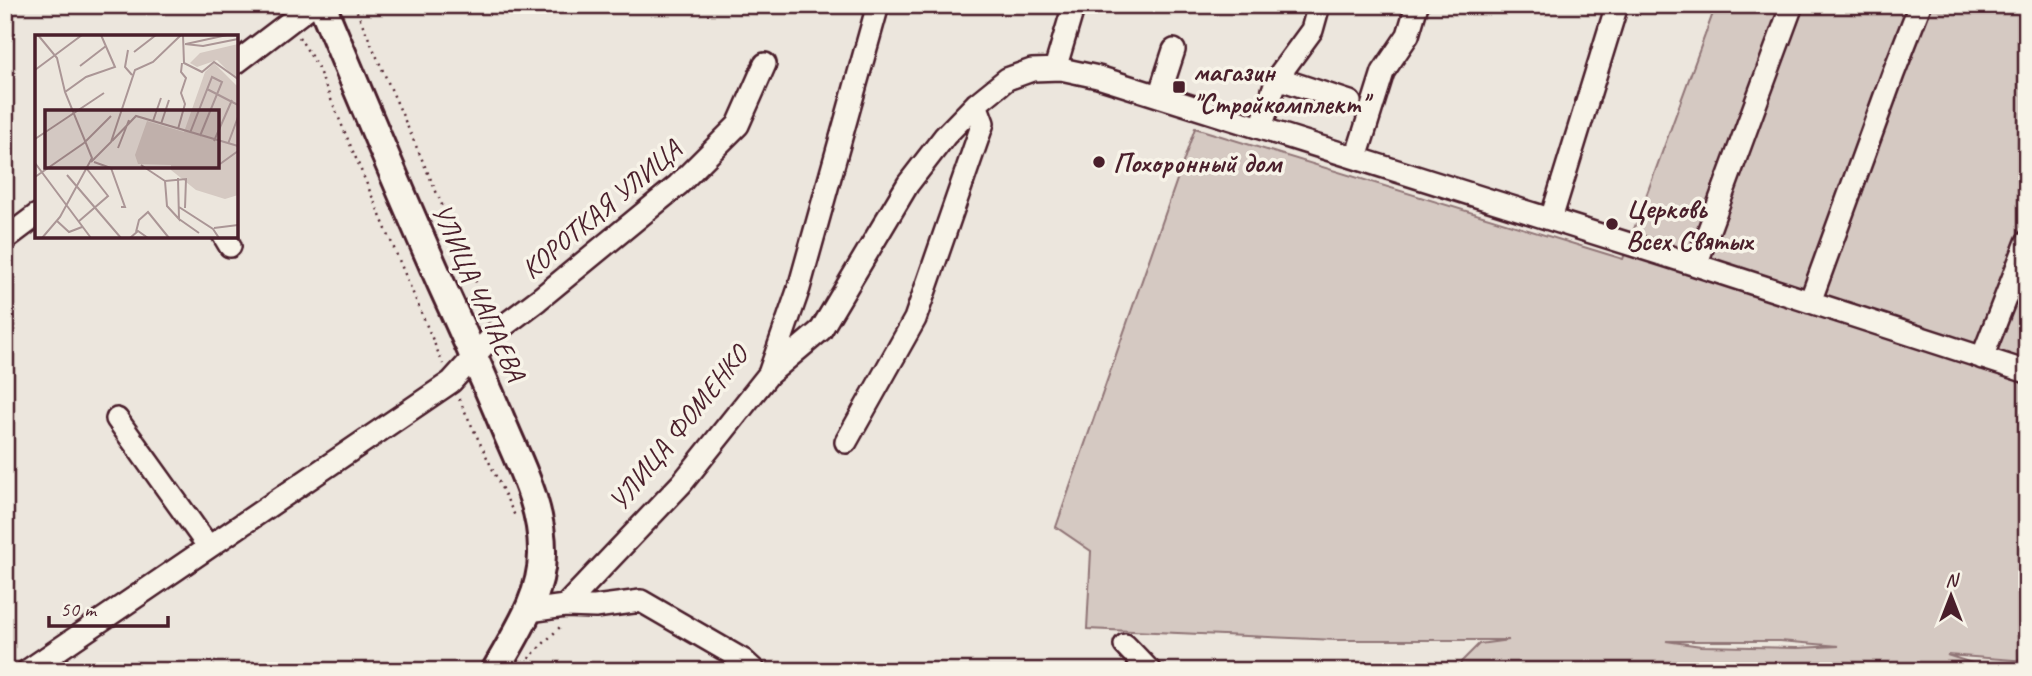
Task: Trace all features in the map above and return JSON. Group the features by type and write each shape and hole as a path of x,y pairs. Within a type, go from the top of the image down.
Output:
{"main road":[{"name":"УЛИЦА ЧАПАЕВА","path":"322,5 531,490 540,520 543,557 529,611"},
{"path":"495,671 529,611"}],"street":[{"path":"238,61 312,5"},
{"name":"УЛИЦА ФОМЕНКО","path":"565,606 682,482 769,374 799,288 878,5"},
{"path":"1055,69 1074,5"},
{"path":"1261,128 1277,78 1312,30 1319,5"},
{"path":"1356,158 1383,72 1408,35 1417,5"},
{"path":"1551,219 1617,5"},
{"path":"1696,265 1792,5"},
{"path":"1810,302 1920,5"},
{"path":"1159,96 1174,50"},
{"name":"КОРОТКАЯ УЛИЦА","path":"26,671 450,382 498,330 678,185 738,125 765,64"},
{"path":"769,374 821,330 908,184 945,136 976,103 1007,79 1032,70 1055,69 1098,77 1159,96 2027,372"},
{"path":"1277,78 1350,102"},
{"path":"846,442 915,318 983,123 976,103"},
{"path":"5,239 35,216"},
{"path":"1982,358 2027,242"},
{"path":"117,419 208,546"},
{"path":"529,611 641,601 743,660 755,671"},
{"path":"1125,645 1150,671"}],"path":[{"path":"354,5 498,330 516,377 464,409"},
{"path":"290,22 316,64 450,382 516,519"}],"shaded area":[{"path":"1716,5 2027,5 2027,661 1947,655 1984,667 2027,664 2027,671 1459,671 1461,662 1479,644 1509,640 1337,640 1087,629 1091,551 1056,527 1195,128 1623,259","holes":["1666,641 1780,641 1839,646 1701,646"]}],"place":[{"name":"магазин \"Стройкомплект\"","path":"1179,87"},
{"name":"Похоронный дом","path":"1099,162"},
{"name":"Церковь Всех Святых","path":"1612,224"}]}
